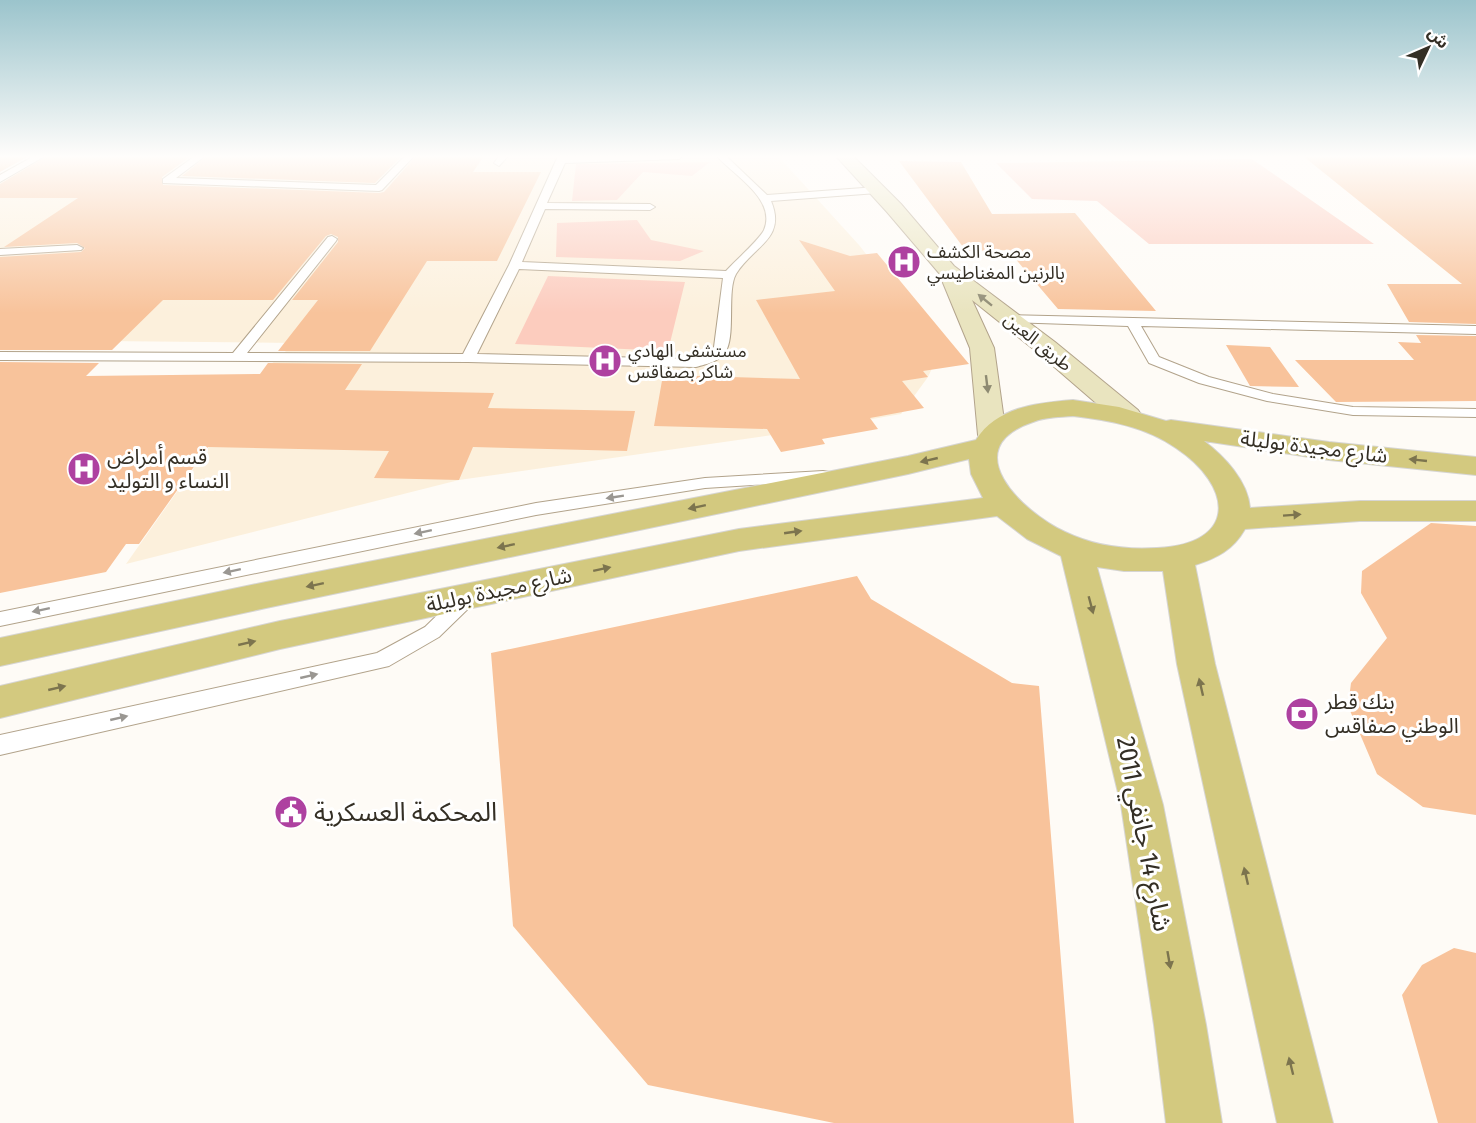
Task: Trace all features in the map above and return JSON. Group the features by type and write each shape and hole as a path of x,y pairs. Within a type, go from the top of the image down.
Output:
{"main road":[{"name":"طريق العين","path":"893,208 947,270 1140,421"},
{"name":"طريق العين","path":"947,270 982,348 989,441"},
{"path":"1073,408 1140,421 1182,439 1206,457 1224,477 1234,498 1234,519 1224,537 1204,550 1177,559 1146,561 1111,558 1076,549 1047,537 1023,522 1004,505 989,485 983,464 989,441 1015,419 1047,410 1073,408"},
{"name":"شارع مجيدة بوليلة","path":"1140,421 1329,451 1476,466"},
{"name":"شارع مجيدة بوليلة","path":"0,652 861,473 989,441"},
{"name":"شارع مجيدة بوليلة","path":"0,702 280,635 739,540 1004,505"},
{"path":"1234,519 1360,511 1476,511"},
{"name":"شارع 14 جانفي 2011","path":"1076,549 1142,805 1180,1025 1194,1123"},
{"path":"1177,559 1196,664 1305,1123"}],"lane":[{"path":"468,358 515,265 540,208"},
{"path":"0,356 468,358 696,363 713,357 721,348 729,275 769,231 771,213 769,208"},
{"path":"237,357 332,239"},
{"path":"0,252 77,248"},
{"path":"515,265 729,275"},
{"path":"1009,319 1476,330"},
{"path":"1132,322 1154,360 1216,383 1272,398 1353,411 1476,413"},
{"name":"شارع مجيدة بوليلة","path":"0,619 536,509 705,483 861,473"},
{"path":"0,745 382,660 432,632 468,596"}],"shaded area":[{"name":"مستشفى الهادي شاكر بصفاقس","path":"0,208 826,208 859,245 941,349 928,377 901,414 815,429 459,480 126,564 260,374 295,343 0,340"},
{"path":"1106,208 1323,208 1374,244 1149,244"},
{"path":"637,220 651,240 704,251 680,261 556,257 557,223"},
{"path":"548,276 685,282 668,351 515,344"}],"building":[{"path":"62,208 523,208 497,261 427,261 370,351 278,351 318,300 292,300 338,242 338,237 331,234 326,236 273,300 163,300 112,350 0,350 0,257 81,252 85,248 77,243 4,247"},
{"path":"934,208 989,208 992,214 1075,213 1156,311 1058,309 1008,250 966,251"},
{"path":"1368,208 1476,208 1476,324 1409,322 1387,284 1462,284"},
{"path":"799,240 850,256 877,253 969,364 923,371 928,377 902,381 924,408 870,418 878,429 822,439 825,444 781,452 767,429 654,426 663,375 800,379 756,300 835,291"},
{"path":"1416,335 1476,336 1476,401 1336,402 1295,360 1414,360 1398,342 1421,343"},
{"path":"1226,345 1270,347 1299,387 1250,386"},
{"path":"0,362 99,363 86,376 260,374 268,363 362,364 345,390 494,393 488,408 635,411 627,451 473,447 459,480 374,478 389,451 208,447 139,544 126,544 106,572 0,593"},
{"path":"1431,523 1476,526 1476,815 1423,807 1377,774 1348,706 1351,683 1387,638 1361,593 1362,571"},
{"path":"857,576 871,599 1012,683 1039,686 1074,1123 834,1123 648,1085 513,926 491,653"},
{"path":"1454,948 1476,953 1476,1123 1438,1123 1402,995 1422,965"}],"place":[{"name":"مصحة الكشف بالرنين المغناطيسي","path":"904,262"},
{"name":"مستشفى الهادي شاكر بصفاقس","path":"605,361"},
{"name":"قسم أمراض النساء و التوليد","path":"84,469"},
{"name":"بنك قطر الوطني صفاقس","path":"1302,714"},
{"name":"المحكمة العسكرية","path":"291,812"}]}
